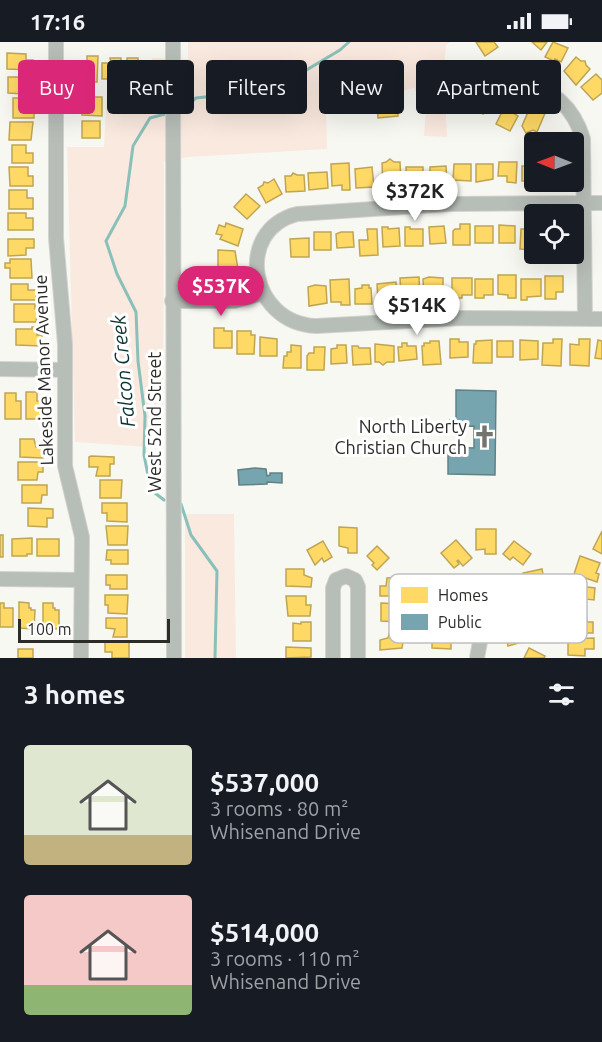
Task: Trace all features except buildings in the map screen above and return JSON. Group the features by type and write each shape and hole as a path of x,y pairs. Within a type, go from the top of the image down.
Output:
{"street":[{"name":"Lakeside Manor Avenue","path":"56,42 56,238 65,344 65,466 81,537 81,658"},
{"name":"West 52nd Street","path":"173,42 174,658"},
{"path":"561,101 575,116 584,139 585,318"},
{"path":"602,204 449,204 301,213 270,227 261,244 258,274 263,292 279,314 295,323 310,326 440,319 602,319"},
{"path":"172,301 239,300 263,292"},
{"path":"0,369 65,370"},
{"path":"333,658 333,588 336,580 346,576 355,580 358,587 358,658"},
{"path":"0,579 81,580"},
{"path":"477,658 480,643"}],"shaded area":[{"path":"188,42 450,42 446,45 445,60 416,60 416,91 414,88 404,90 404,60 319,60 319,114 326,114 327,149 188,157 164,161 163,448 75,442 67,147 104,147 107,91 107,114 194,114 194,60 152,60 152,58 188,59"},
{"path":"426,114 446,114 447,137 424,136"},
{"path":"185,514 234,514 236,658 185,658"}],"waterway":[{"name":"Falcon Creek","path":"194,100 250,92 288,81 340,50 349,42"},
{"name":"Falcon Creek","path":"164,500 151,490 144,455 145,416 138,361 136,312 117,274 106,241 125,206 133,146 150,118 165,114"},
{"name":"Falcon Creek","path":"181,504 191,535 217,571 215,658"}],"place":[{"name":"North Liberty Christian Church","path":"485,437"}]}
